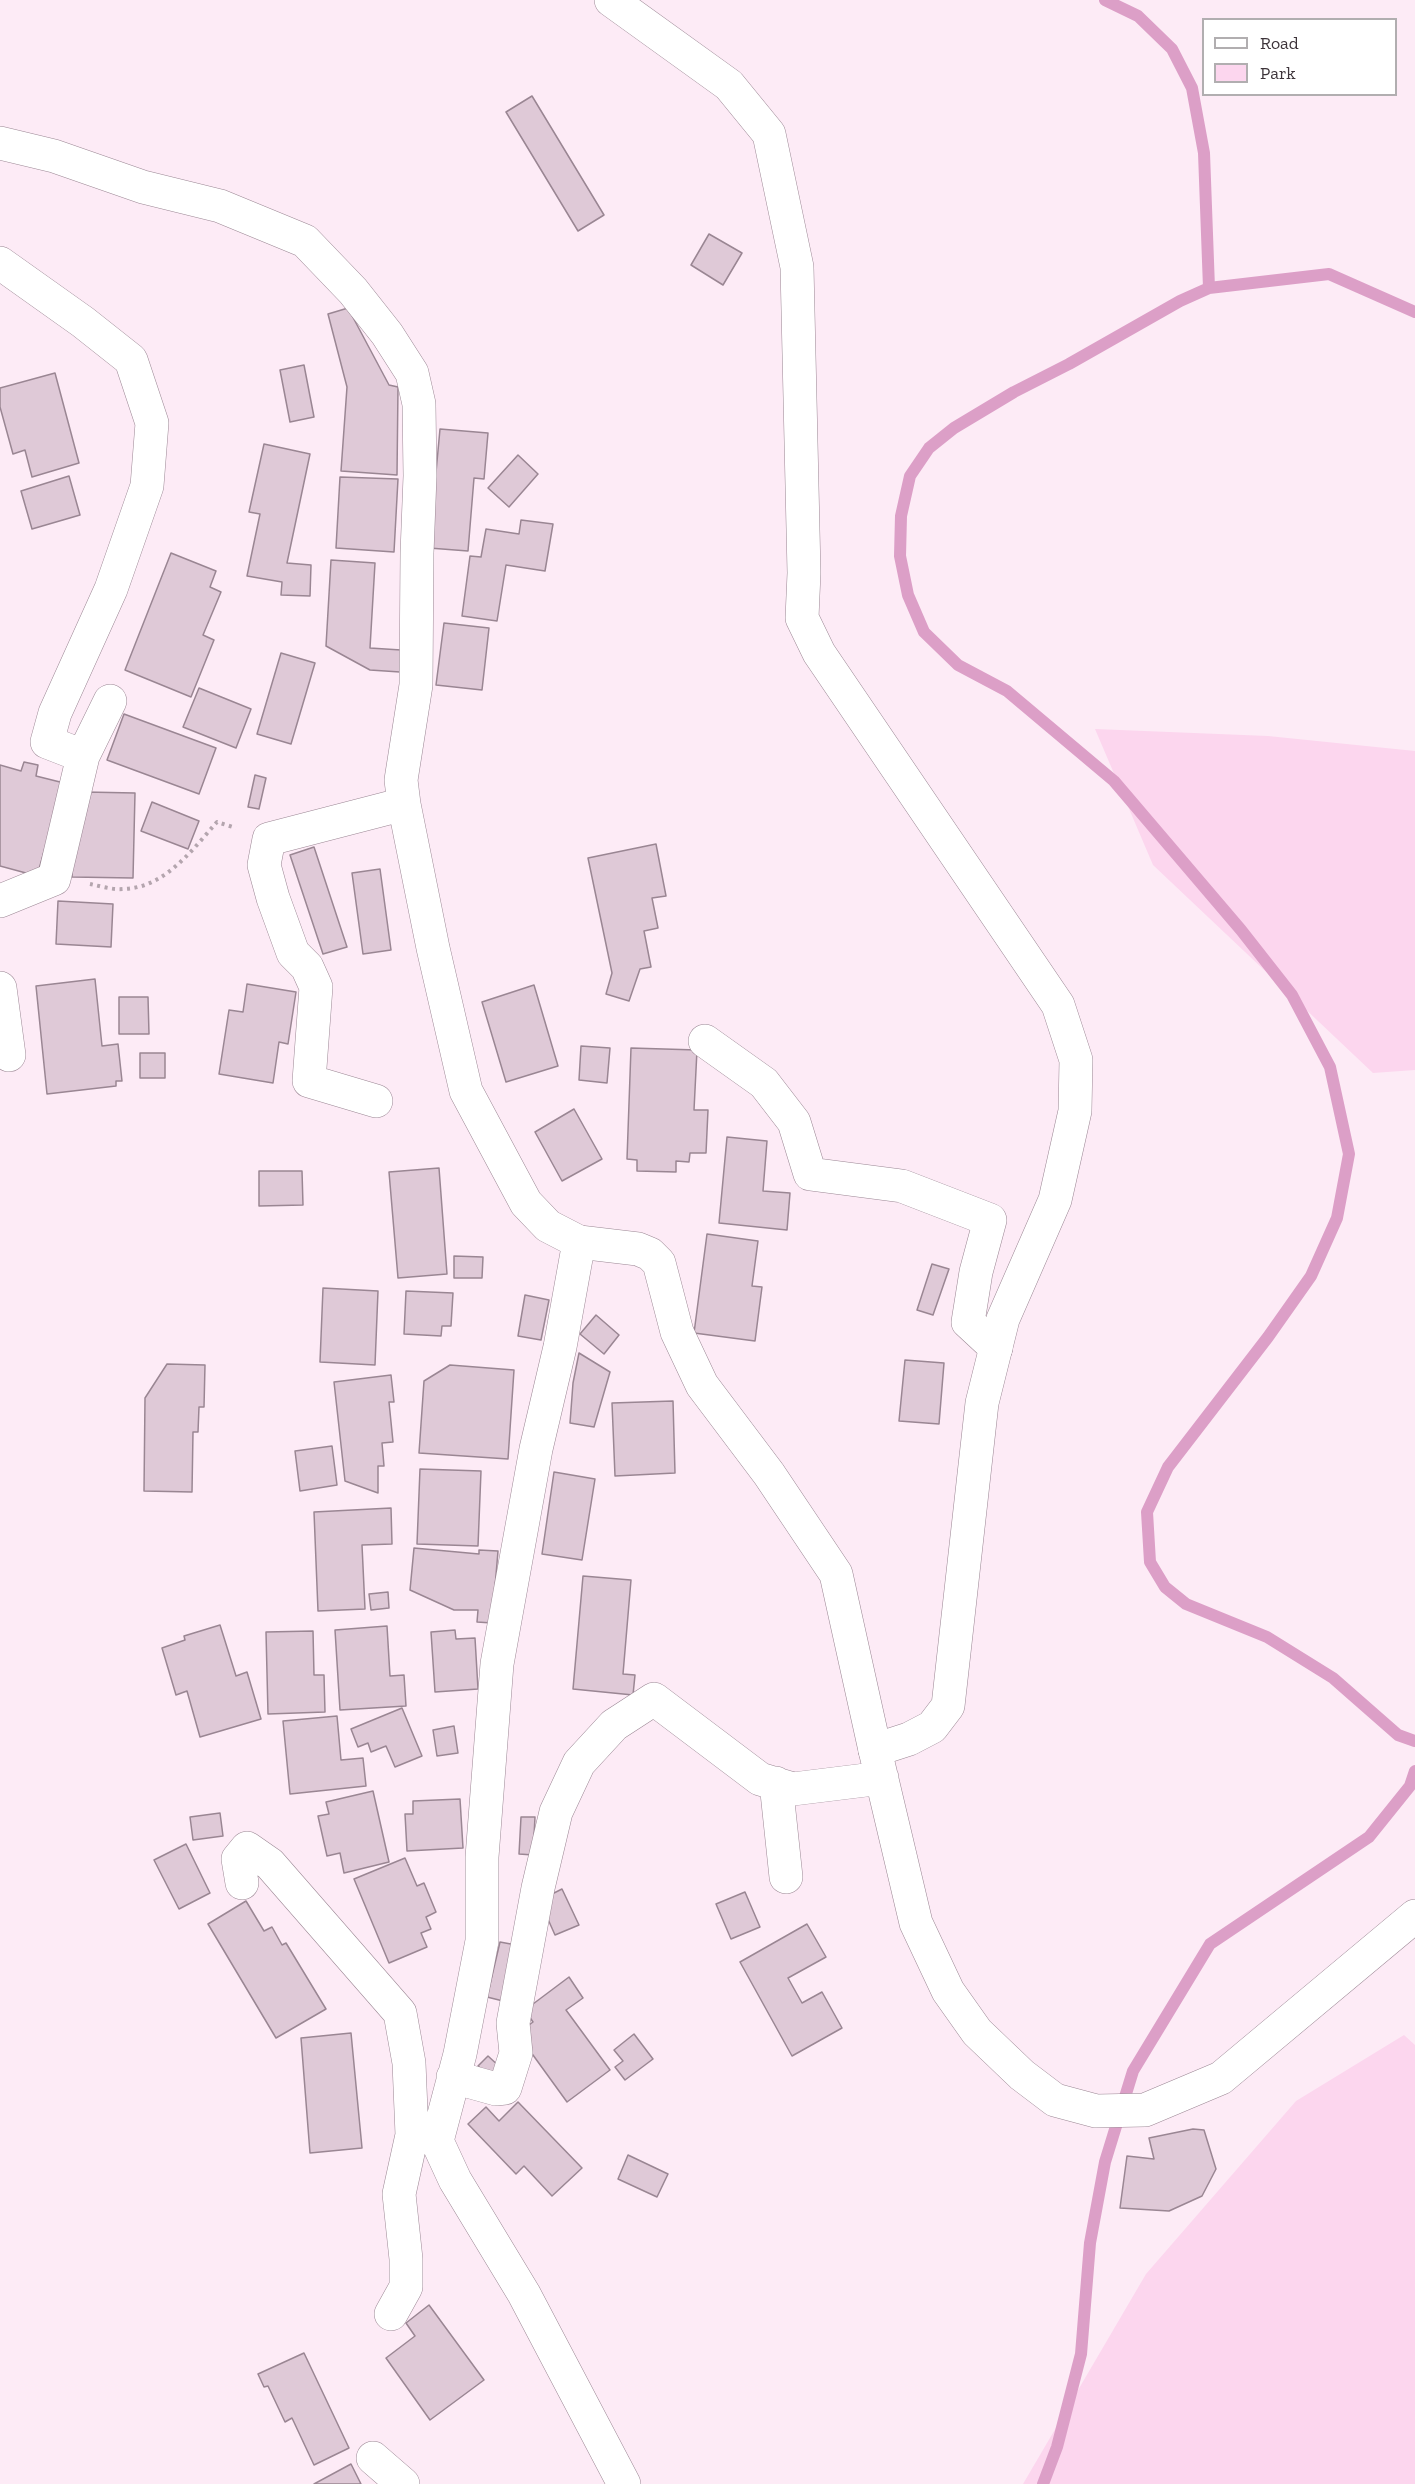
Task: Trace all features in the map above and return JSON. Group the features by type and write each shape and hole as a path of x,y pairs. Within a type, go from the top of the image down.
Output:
{"street":[{"path":"453,2077 496,2089 505,2088 516,2053 513,2023 538,1888 556,1812 579,1763 614,1725 654,1699 760,1779 793,1789 878,1764 909,1739 932,1728 948,1706 982,1403 1004,1318 1055,1200 1075,1111 1077,1060 1058,1005 819,653 802,618 804,573 797,267 769,134 729,85 611,0"},
{"path":"0,142 54,156 143,187 220,206 306,241 353,291 387,334 412,373 419,404 420,464 416,685 401,780 433,948 466,1090 526,1203 548,1226 579,1242 638,1249 650,1254 659,1263 676,1332 702,1385 769,1474 836,1574 916,1923 948,1991 977,2032 1022,2075 1055,2100 1096,2111 1145,2110 1221,2078 1415,1916"},
{"path":"0,263 131,360 152,423 147,486 111,589 55,713 46,742 83,756"},
{"path":"0,901 54,879 83,756 110,700"},
{"path":"376,1101 309,1081 316,987 307,967 293,953 264,866 269,839 404,804"},
{"path":"0,988 9,1055"},
{"path":"705,1041 764,1083 794,1122 810,1174 902,1186 990,1220 976,1272 968,1322 996,1348"},
{"path":"391,2314 406,2287 406,2259 399,2194 453,2077 482,1941 482,1857 497,1664 536,1449 560,1347 579,1242"},
{"path":"776,1783 786,1877"},
{"path":"242,1883 238,1859 247,1848 270,1864 400,2013 424,2138 454,2180 524,2294 624,2484"},
{"path":"373,2458 404,2484"}],"path":[{"path":"54,879 124,890 153,882 178,866 217,822 269,839"}],"green space":[{"path":"1095,729 1268,736 1415,751 1415,1070 1373,1073 1153,865"},
{"path":"1404,2035 1415,2045 1415,2484 1023,2484 1146,2274 1296,2101"}],"building":[{"path":"532,96 604,215 578,231 506,112"},
{"path":"709,234 742,253 723,285 691,265"},
{"path":"348,308 389,385 398,387 397,475 341,471 347,387 328,314"},
{"path":"304,365 314,417 290,422 280,370"},
{"path":"55,373 79,463 32,477 25,450 13,454 0,407 0,388"},
{"path":"440,429 488,433 484,479 474,478 468,551 429,548"},
{"path":"264,444 310,454 287,563 311,565 310,596 281,595 282,582 247,576 260,514 249,512"},
{"path":"518,455 538,474 509,507 488,488"},
{"path":"69,476 80,515 32,529 21,491"},
{"path":"340,477 398,479 394,552 336,548"},
{"path":"521,520 553,524 545,571 506,565 497,621 462,616 470,556 481,557 486,529 519,534"},
{"path":"171,553 216,571 210,587 221,592 203,635 214,640 191,697 125,670"},
{"path":"331,560 375,563 370,648 401,650 400,672 370,670 326,646"},
{"path":"444,623 489,628 482,690 436,685"},
{"path":"281,653 315,663 291,744 257,734"},
{"path":"199,688 251,709 236,748 183,727"},
{"path":"124,714 216,748 199,794 107,760"},
{"path":"24,762 38,765 36,776 64,783 37,876 0,866 0,765 21,771"},
{"path":"255,775 266,778 259,809 248,807"},
{"path":"85,792 135,793 133,878 72,877 73,821"},
{"path":"152,802 199,821 188,849 141,831"},
{"path":"656,844 666,896 652,898 658,928 644,931 651,967 640,969 629,1001 606,994 612,973 588,858"},
{"path":"314,847 347,947 323,954 290,855"},
{"path":"380,869 391,950 363,954 352,873"},
{"path":"58,901 113,904 111,947 56,944"},
{"path":"95,979 102,1046 118,1044 122,1081 116,1081 116,1086 47,1094 36,986"},
{"path":"247,984 296,992 288,1044 279,1042 273,1083 219,1074 229,1010 243,1012"},
{"path":"534,985 558,1066 506,1082 482,1002"},
{"path":"119,997 148,997 149,1034 119,1034"},
{"path":"581,1046 610,1048 607,1083 579,1080"},
{"path":"631,1048 697,1050 694,1110 708,1110 706,1153 690,1153 689,1162 676,1161 676,1172 637,1171 637,1160 627,1159"},
{"path":"140,1053 165,1053 165,1078 140,1078"},
{"path":"574,1109 602,1159 562,1181 535,1132"},
{"path":"727,1137 767,1141 763,1191 790,1193 787,1230 719,1223"},
{"path":"439,1168 447,1274 398,1278 389,1172"},
{"path":"259,1171 302,1171 303,1205 259,1206"},
{"path":"707,1234 758,1241 752,1286 762,1287 755,1341 694,1333"},
{"path":"454,1256 483,1257 482,1278 454,1278"},
{"path":"932,1264 949,1269 933,1315 917,1310"},
{"path":"323,1288 378,1291 375,1365 320,1362"},
{"path":"406,1291 453,1293 451,1326 442,1326 441,1336 404,1334"},
{"path":"525,1295 549,1300 541,1340 518,1336"},
{"path":"596,1315 619,1335 604,1354 580,1334"},
{"path":"579,1353 610,1372 594,1427 570,1423 573,1383"},
{"path":"905,1360 944,1363 939,1424 899,1421"},
{"path":"167,1364 205,1365 204,1407 199,1407 198,1432 193,1432 192,1492 144,1491 145,1398"},
{"path":"450,1365 514,1370 508,1459 419,1453 424,1381"},
{"path":"391,1375 394,1402 389,1402 393,1442 382,1443 384,1466 378,1466 378,1493 345,1481 334,1382"},
{"path":"673,1401 675,1473 615,1476 612,1403"},
{"path":"332,1446 337,1485 300,1491 295,1451"},
{"path":"420,1469 481,1471 478,1546 417,1544"},
{"path":"554,1472 595,1479 582,1560 542,1554"},
{"path":"391,1508 392,1544 362,1545 365,1609 318,1611 314,1512"},
{"path":"414,1548 479,1554 479,1550 498,1551 492,1623 477,1622 478,1610 454,1610 410,1590"},
{"path":"583,1576 631,1580 623,1674 635,1675 633,1695 573,1689"},
{"path":"388,1592 389,1608 371,1610 369,1594"},
{"path":"220,1625 236,1676 247,1672 261,1719 200,1737 187,1691 176,1695 162,1648 185,1640 184,1636"},
{"path":"387,1626 390,1676 404,1675 406,1706 340,1710 335,1630"},
{"path":"455,1630 456,1639 475,1638 478,1689 435,1692 431,1632"},
{"path":"313,1631 314,1675 324,1675 325,1712 268,1714 266,1632"},
{"path":"402,1708 422,1756 395,1767 386,1746 371,1752 368,1743 358,1747 351,1729"},
{"path":"337,1716 341,1760 363,1758 366,1786 290,1794 283,1721"},
{"path":"454,1726 458,1753 437,1756 433,1730"},
{"path":"373,1791 389,1862 344,1873 340,1853 327,1856 318,1816 329,1814 326,1802"},
{"path":"460,1799 463,1848 407,1851 405,1814 413,1814 413,1801"},
{"path":"220,1813 223,1836 193,1840 190,1817"},
{"path":"521,1817 535,1817 533,1855 519,1854"},
{"path":"186,1844 210,1893 179,1909 154,1860"},
{"path":"405,1858 417,1886 424,1883 436,1912 426,1917 431,1929 421,1933 427,1947 389,1963 354,1879"},
{"path":"562,1889 579,1925 555,1935 547,1917 548,1896"},
{"path":"745,1892 760,1927 731,1939 716,1904"},
{"path":"246,1901 264,1931 272,1927 282,1945 286,1943 326,2009 276,2038 208,1924"},
{"path":"807,1924 826,1957 788,1978 802,2003 822,1992 842,2028 792,2056 740,1962"},
{"path":"500,1942 516,1945 503,2001 487,1997"},
{"path":"569,1977 583,1998 566,2010 610,2070 567,2102 525,2044 525,2028 533,2022 525,2010"},
{"path":"351,2033 362,2148 310,2153 301,2038"},
{"path":"634,2034 653,2059 625,2080 615,2067 623,2061 614,2050"},
{"path":"488,2056 500,2067 491,2077 478,2066"},
{"path":"518,2102 582,2168 552,2196 524,2166 516,2174 468,2124 486,2107 499,2121"},
{"path":"1193,2129 1204,2130 1216,2169 1202,2196 1169,2211 1120,2208 1127,2156 1154,2159 1149,2138"},
{"path":"628,2155 668,2174 657,2197 618,2179"},
{"path":"429,2305 484,2380 430,2420 386,2358 415,2336 406,2323"},
{"path":"304,2353 349,2448 314,2465 292,2418 285,2422 268,2386 264,2387 258,2374"},
{"path":"351,2464 361,2484 314,2484"}],"waterway":[{"path":"1105,0 1138,16 1172,49 1192,88 1204,153 1209,288"},
{"path":"1415,312 1329,274 1209,288 1180,301 1069,364 1014,392 954,428 929,448 910,476 901,516 900,556 908,595 924,632 958,665 1007,691 1114,781 1241,930 1292,995 1330,1067 1349,1154 1337,1218 1311,1276 1268,1337 1168,1467 1147,1512 1150,1562 1165,1587 1186,1604 1267,1637 1333,1678 1398,1735 1415,1741"},
{"path":"1043,2484 1057,2447 1081,2354 1090,2243 1105,2162 1133,2071 1210,1944 1369,1837 1410,1786 1415,1771"}]}
